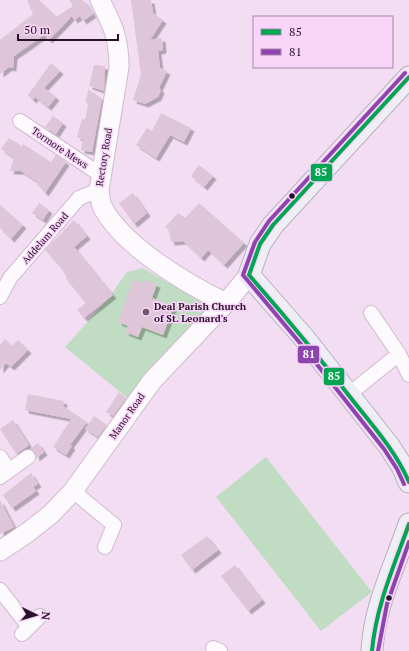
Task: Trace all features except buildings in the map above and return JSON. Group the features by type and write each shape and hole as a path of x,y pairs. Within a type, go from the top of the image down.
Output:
{"main road":[{"name":"Rectory Road","path":"100,0 116,35 119,51 118,67 100,182 102,206 114,225 131,242 194,286 226,303"},
{"path":"409,77 273,225 260,244 248,275 305,339 388,446 402,466 409,482"},
{"name":"Manor Road","path":"0,550 27,533 51,514 73,491 152,381 226,303 248,275"},
{"path":"372,651 384,590 409,524"}],"street":[{"name":"Tormore Mews","path":"20,121 100,182"},
{"name":"Addelam Road","path":"0,296 5,275 79,198 100,182"},
{"path":"371,313 399,354 409,375"},
{"path":"348,395 399,354"},
{"path":"0,457 5,474 28,457"},
{"path":"73,491 118,521 105,547"},
{"path":"0,590 25,630 40,616"}],"green space":[{"path":"143,268 211,308 130,400 65,347 106,301 127,272"},
{"path":"266,457 372,592 321,631 216,497"}],"transit line":[{"name":"81","path":"404,484 397,469 384,449 300,343 243,275 255,242 269,221 405,73"},
{"name":"85","path":"409,77 273,225 260,244 249,275 302,337 377,430 398,460 409,482"},
{"name":"85","path":"372,651 377,618 409,524"},
{"name":"81","path":"378,651 387,604 409,542"}],"place":[{"name":"Deal Parish Church of St. Leonard's","path":"146,312"}]}
